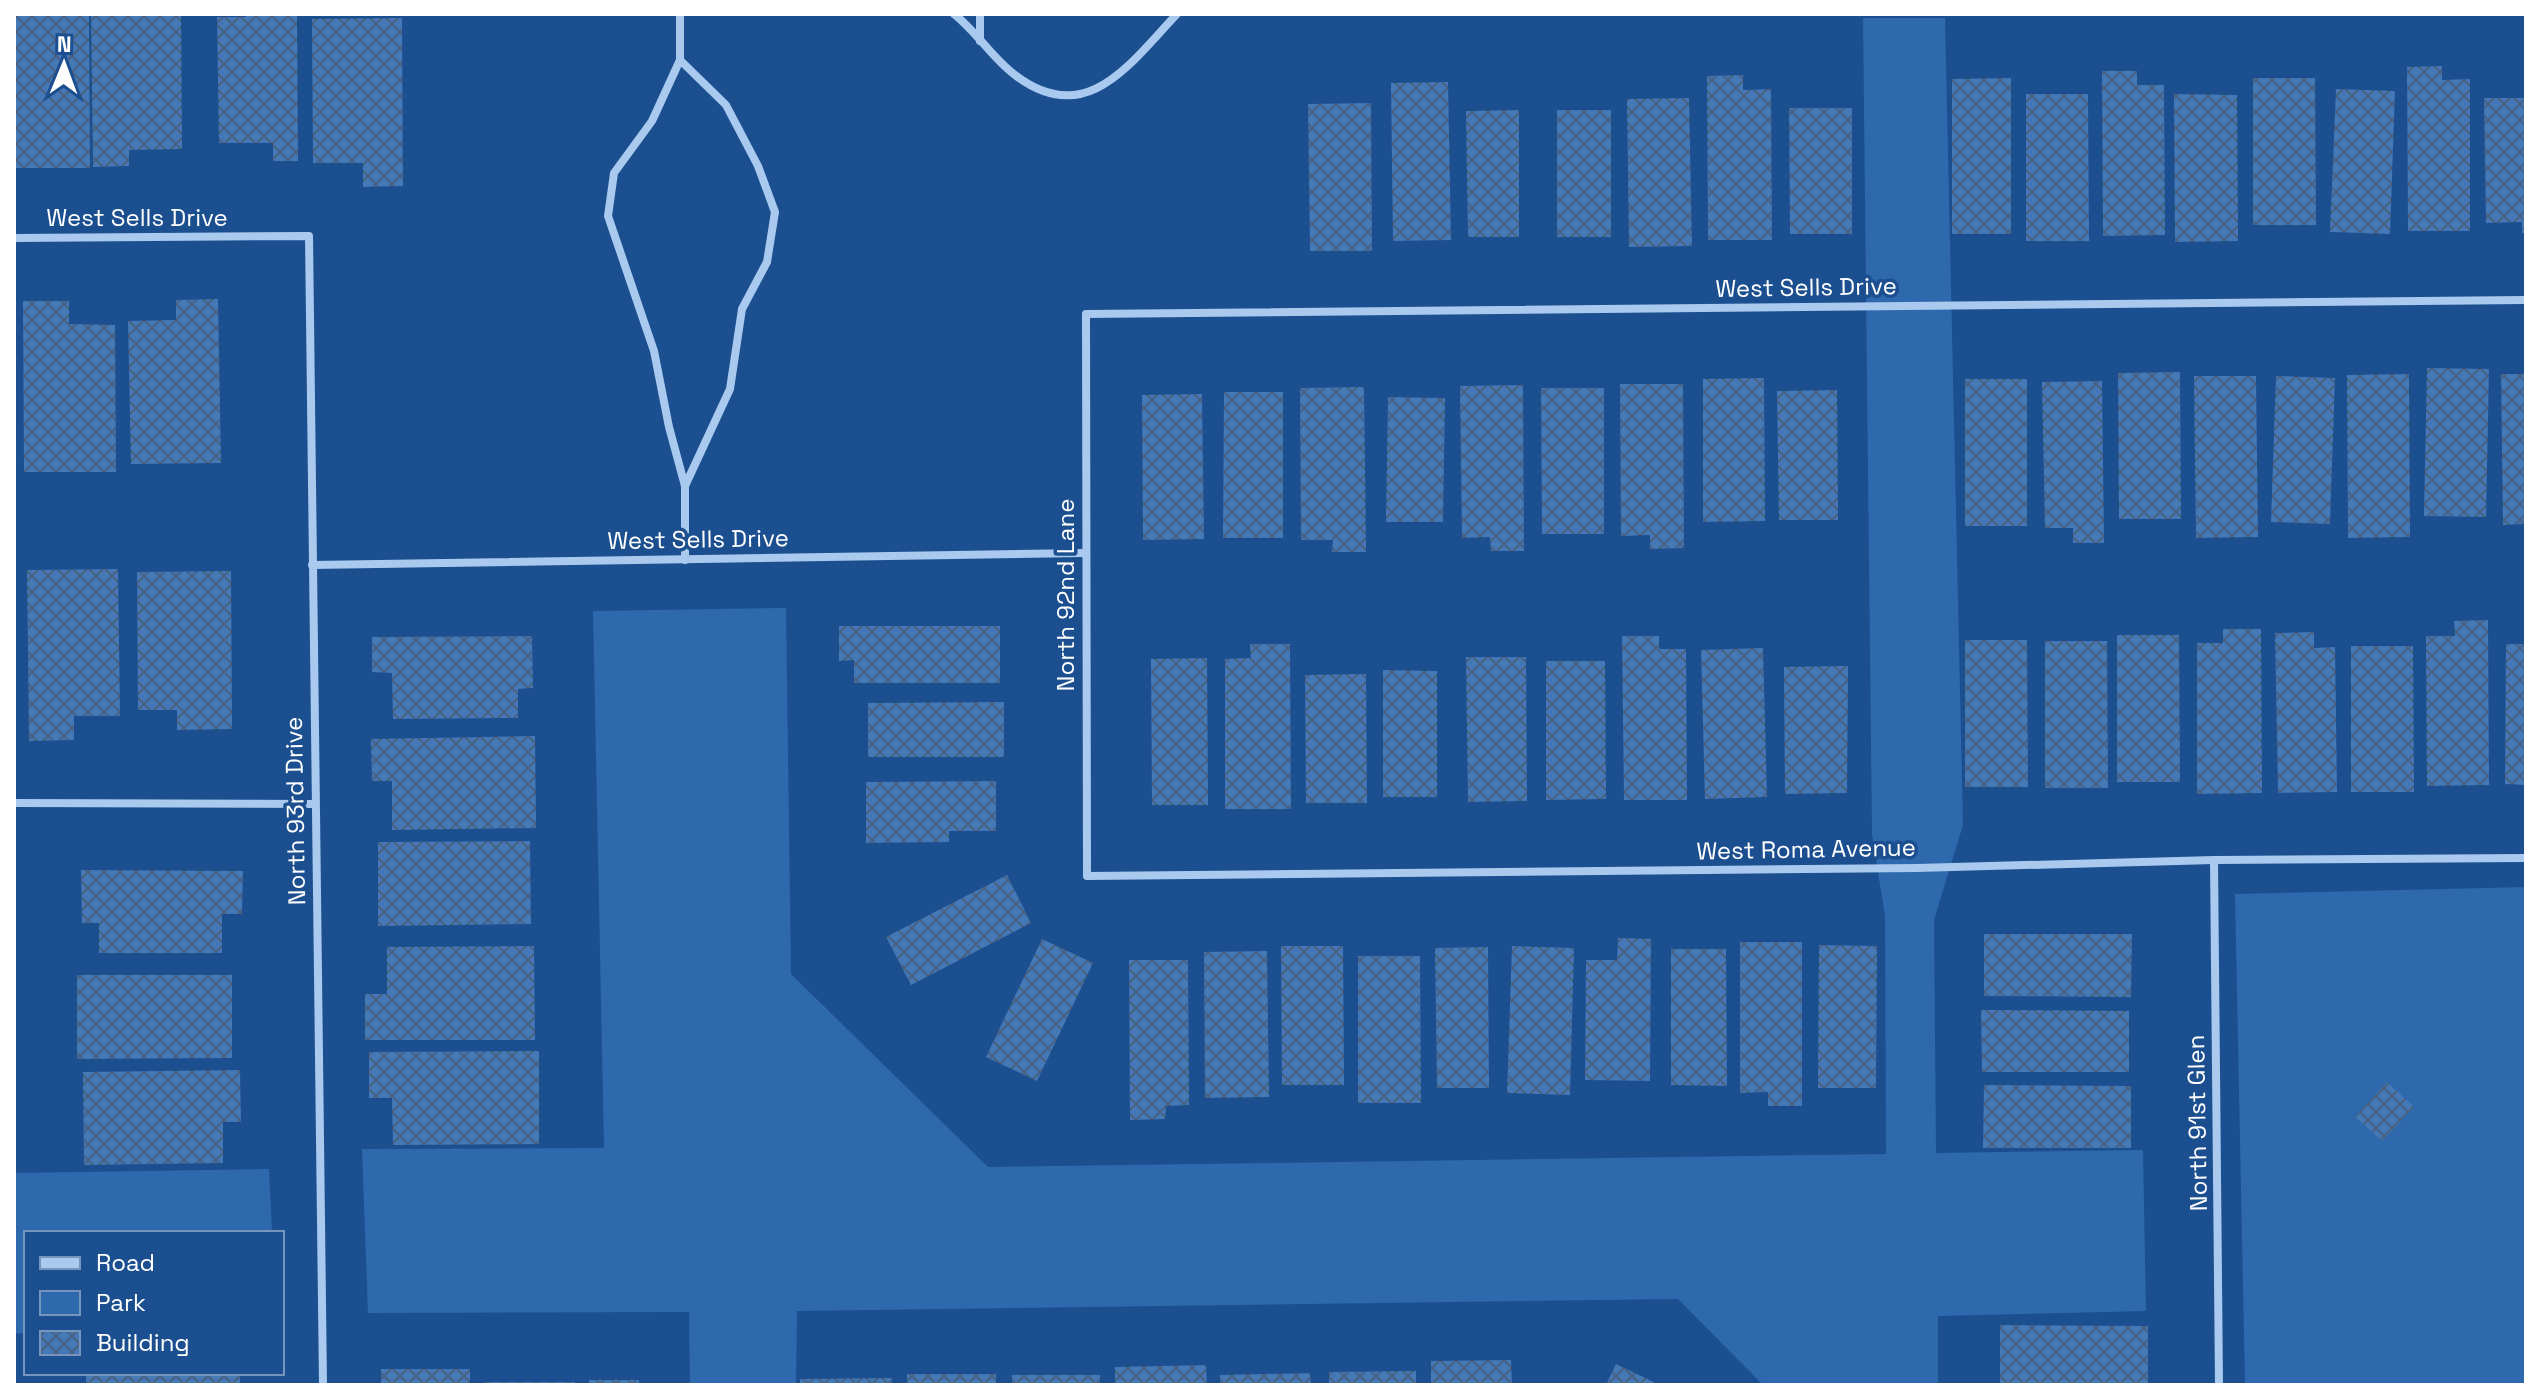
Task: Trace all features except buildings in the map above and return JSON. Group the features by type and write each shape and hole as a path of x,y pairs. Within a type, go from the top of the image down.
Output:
{"street":[{"path":"680,14 680,60 652,121 614,173 608,216 654,351 685,486 685,560"},
{"path":"954,14 1016,76 1041,91 1066,97 1087,93 1112,81 1177,14"},
{"path":"980,14 980,41"},
{"path":"680,60 726,105 758,166 775,212 767,262 742,309 730,389 685,486"},
{"name":"West Sells Drive","path":"14,238 309,236"},
{"name":"North 93rd Drive","path":"309,236 323,1385"},
{"name":"West Sells Drive","path":"1086,314 2526,300"},
{"name":"North 92nd Lane","path":"1086,314 1084,553 1087,876"},
{"name":"West Sells Drive","path":"312,565 1084,553"},
{"path":"14,803 314,804"},
{"name":"West Roma Avenue","path":"1087,876 2526,858"},
{"name":"North 91st Glen","path":"2214,860 2219,1385"}],"green space":[{"path":"1863,18 1945,18 1963,825 1934,920 1936,1153 2143,1150 2146,1311 1938,1316 1938,1385 1763,1385 1678,1299 797,1311 796,1385 690,1385 689,1312 368,1313 362,1149 604,1148 593,611 786,608 791,974 988,1167 1886,1154 1885,916 1872,834"},
{"path":"2526,887 2526,1385 2245,1385 2235,894"},
{"path":"269,1169 272,1231 24,1231 24,1333 14,1334 14,1173"}]}
